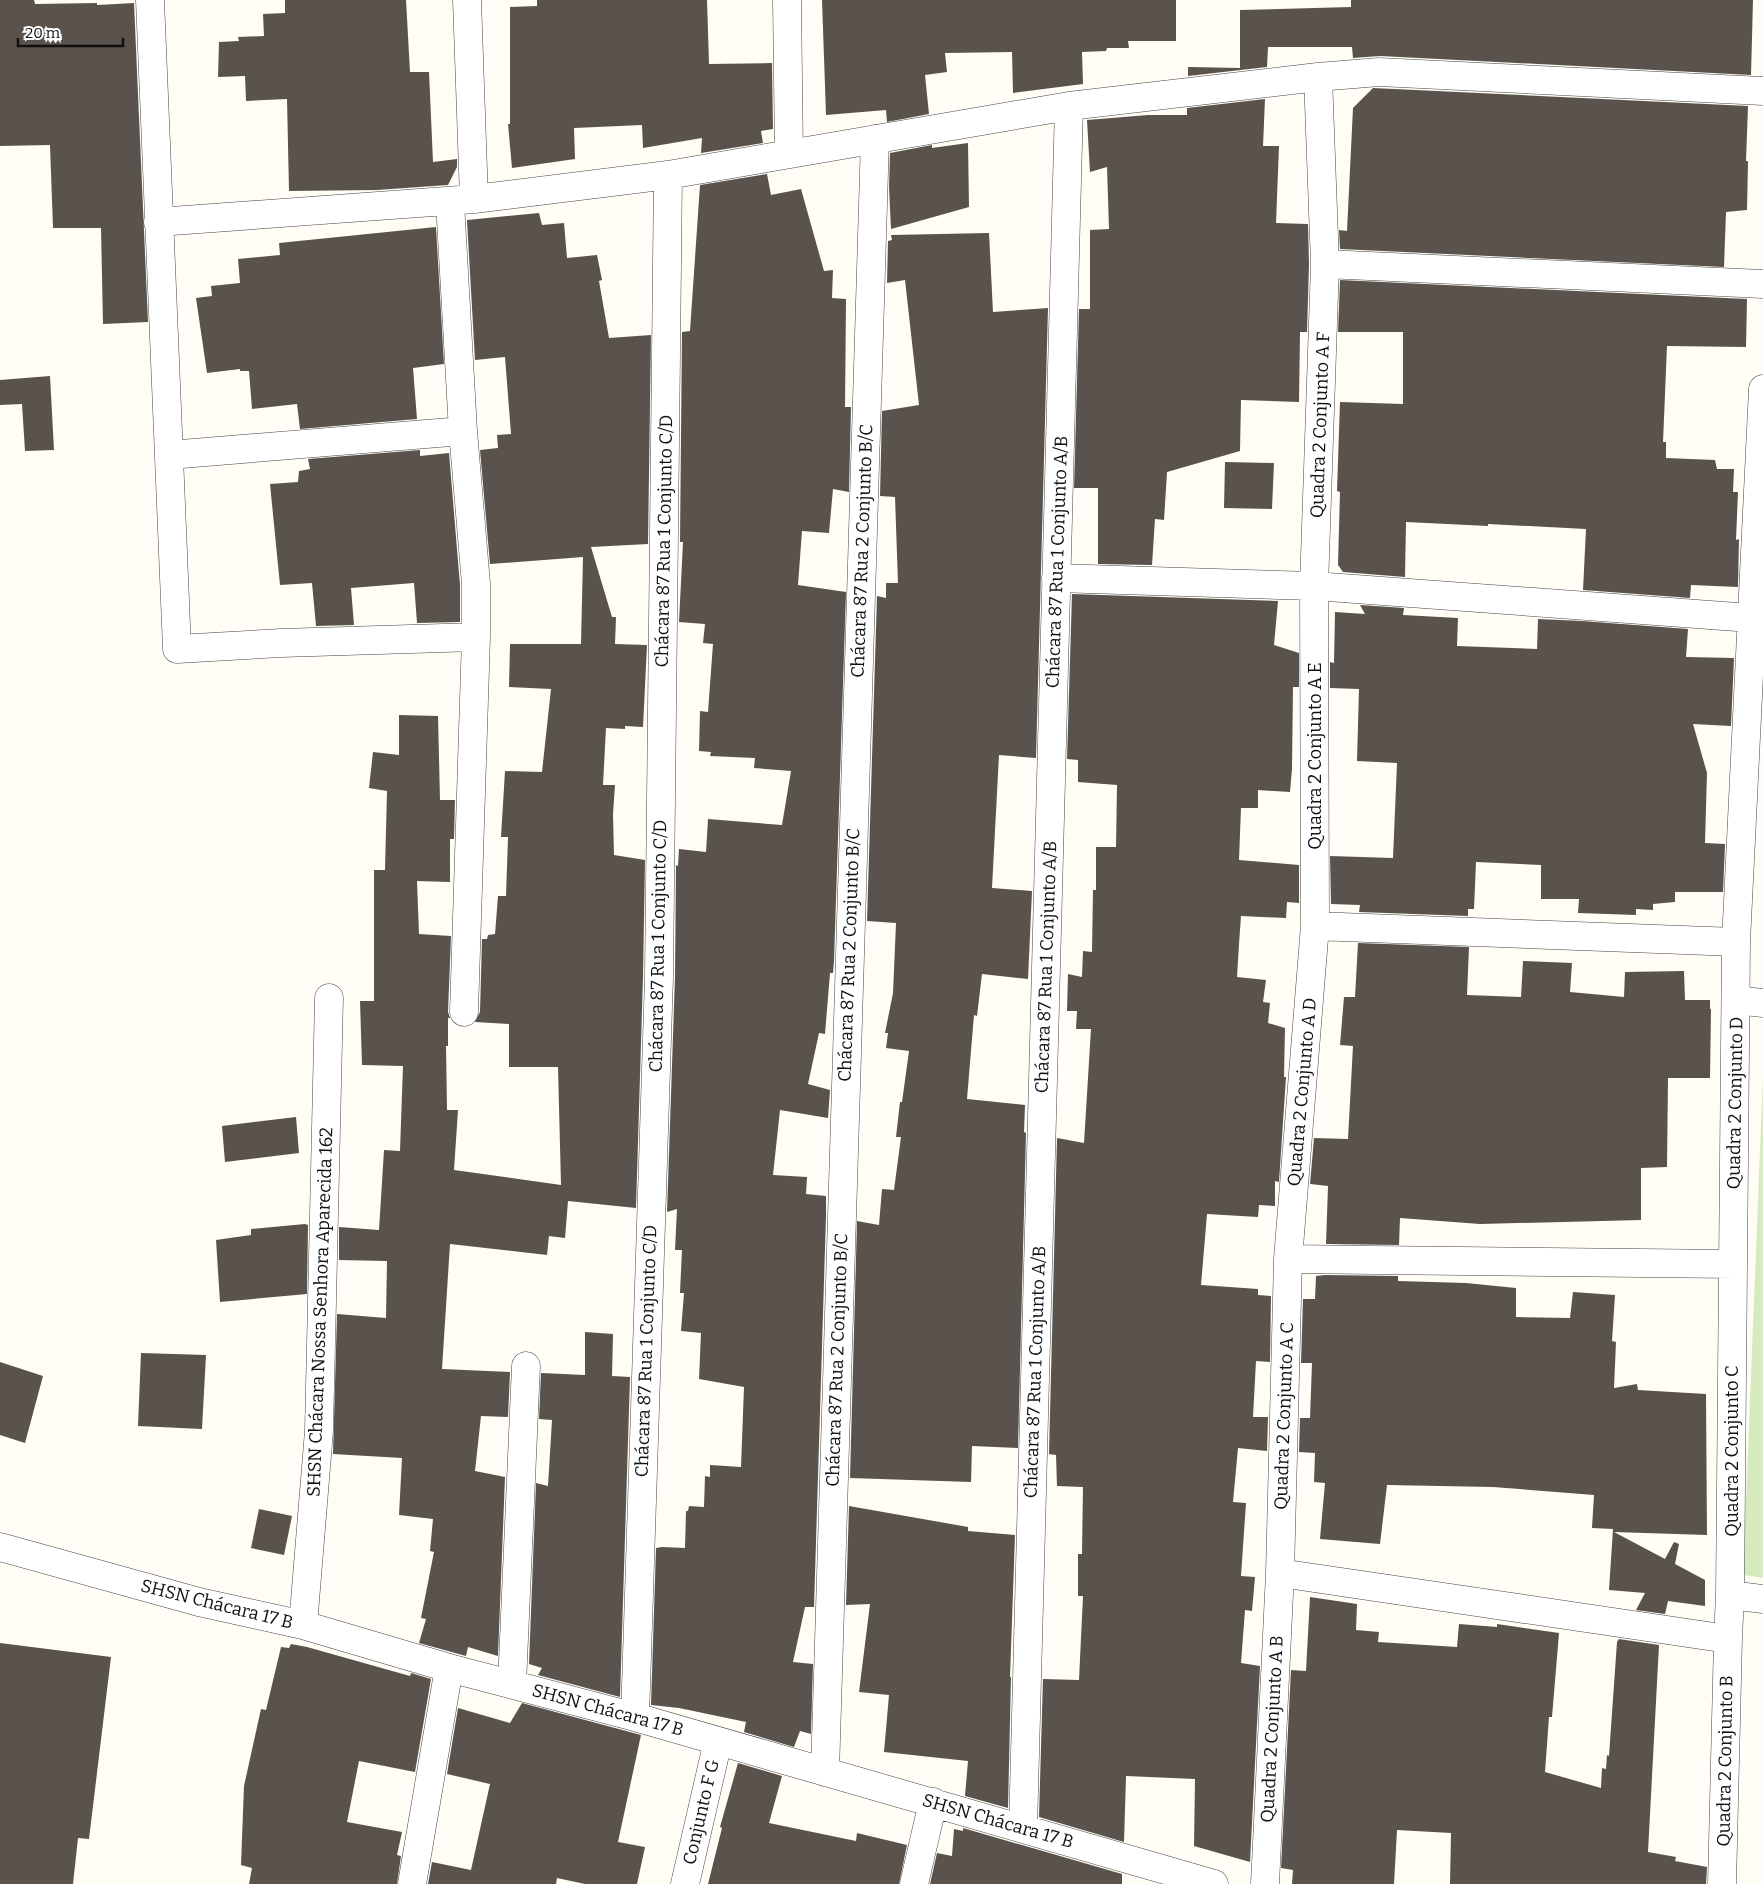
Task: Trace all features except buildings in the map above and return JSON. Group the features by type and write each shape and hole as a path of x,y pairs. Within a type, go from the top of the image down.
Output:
{"street":[{"path":"150,0 177,649 281,642 476,637"},
{"path":"464,1012 476,637 476,584 462,431 462,201 467,0"},
{"path":"787,0 789,154"},
{"path":"158,222 462,201 668,175 1069,106 1318,77 1379,72 1763,90"},
{"name":"Quadra 2 Conjunto A F","path":"1314,586 1325,264 1318,77"},
{"name":"Chácara 87 Rua 1 Conjunto A/B","path":"1023,1829 1069,106"},
{"name":"Chácara 87 Rua 2 Conjunto B/C","path":"824,1772 874,139"},
{"name":"Chácara 87 Rua 1 Conjunto C/D","path":"635,1716 658,977 668,175"},
{"path":"1325,264 1763,284"},
{"name":"Quadra 2 Conjunto D","path":"1733,1264 1736,942 1757,645 1751,618 1763,389"},
{"path":"169,455 462,431"},
{"path":"1056,578 1314,586 1751,618"},
{"name":"Quadra 2 Conjunto A E","path":"1314,586 1315,926"},
{"path":"1315,926 1736,942"},
{"name":"Quadra 2 Conjunto A D","path":"1288,1258 1315,926"},
{"name":"SHSN Chácara Nossa Senhora Aparecida 162","path":"304,1625 319,1432 329,998"},
{"path":"1736,1000 1763,1003"},
{"path":"1288,1258 1733,1264"},
{"name":"Quadra 2 Conjunto A C","path":"1280,1573 1288,1258"},
{"name":"Quadra 2 Conjunto C","path":"1728,1639 1733,1264"},
{"path":"512,1684 526,1366"},
{"name":"SHSN Chácara 17 B","path":"0,1547 200,1602 304,1625 449,1668 635,1716 1023,1829 1139,1874 1214,1884"},
{"path":"1280,1573 1728,1639"},
{"name":"Quadra 2 Conjunto A B","path":"1264,1884 1280,1573"},
{"path":"1730,1595 1763,1599"},
{"name":"Quadra 2 Conjunto B","path":"1722,1884 1728,1639"},
{"path":"412,1884 449,1668"},
{"name":"Conjunto F G","path":"685,1884 718,1741"},
{"path":"914,1884 933,1802"}],"green space":[{"path":"1763,1076 1763,1578 1743,1575"}]}
